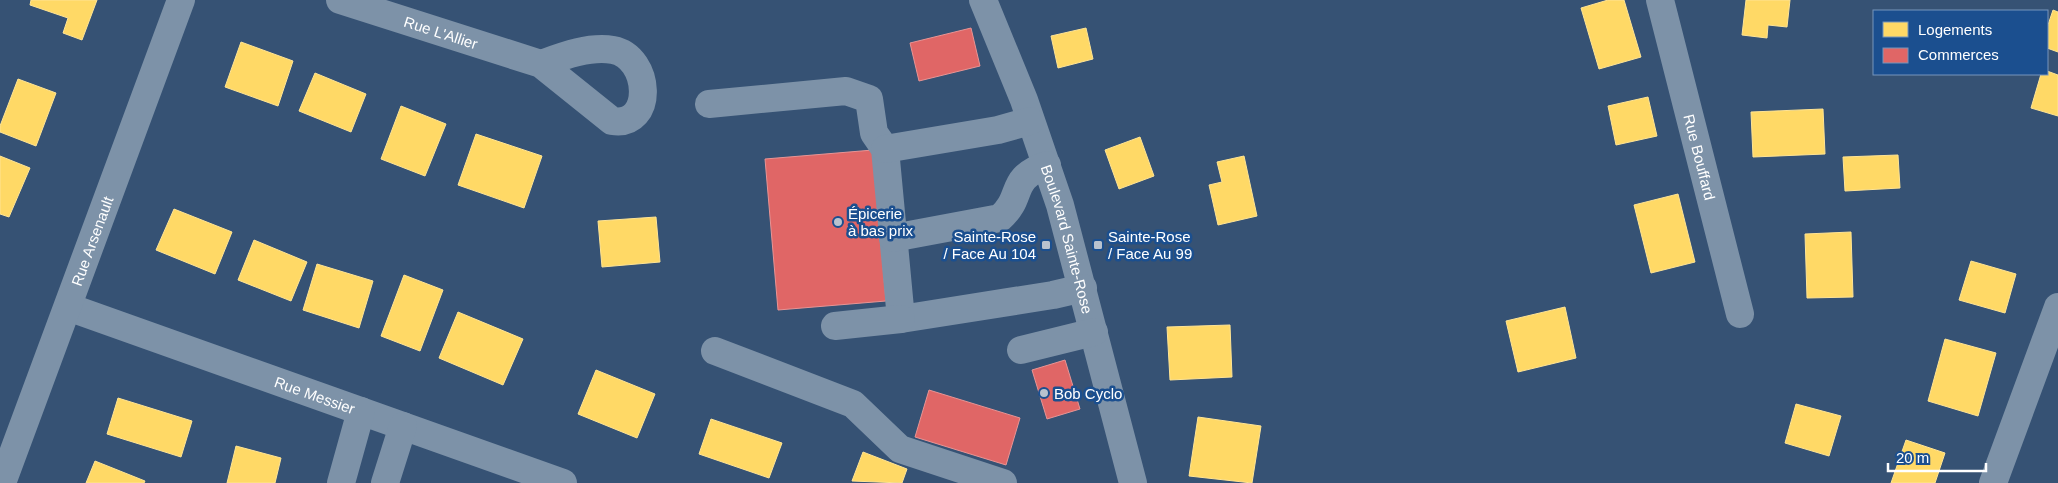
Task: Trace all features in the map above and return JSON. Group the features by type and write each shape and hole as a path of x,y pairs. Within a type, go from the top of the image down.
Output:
{"street":[{"name":"Rue Arsenault","path":"2,483 182,0"},
{"name":"Rue L'Allier","path":"340,0 541,64"},
{"name":"Boulevard Sainte-Rose","path":"983,0 1047,165 1060,205 1133,483"},
{"name":"Rue Bouffard","path":"1660,0 1740,314"},
{"path":"709,104 846,90 869,99 874,133 885,149 901,319"},
{"path":"885,149 998,130 1030,120"},
{"path":"893,238 1000,218 1007,212 1014,200 1022,178 1047,165"},
{"path":"835,326 901,319 1053,295 1083,288"},
{"name":"Rue Messier","path":"68,306 563,483"},
{"path":"1993,483 2058,307"},
{"path":"1021,350 1094,332"},
{"path":"715,351 853,404 900,449 1003,483"},
{"path":"341,483 361,411"},
{"path":"385,483 403,426"}],"building: Logements":[{"path":"31,0 97,0 82,40 63,33 68,18 30,5"},
{"path":"1608,0 1624,0 1641,57 1599,69 1581,8"},
{"path":"1746,0 1790,0 1787,27 1768,25 1767,38 1742,35"},
{"path":"2053,10 2058,12 2058,52 2048,48 2048,25"},
{"path":"1086,28 1093,59 1058,68 1051,36"},
{"path":"241,42 293,61 278,106 225,87"},
{"path":"2048,71 2058,75 2058,116 2031,108 2041,75 2048,75"},
{"path":"315,73 366,94 351,132 299,111"},
{"path":"18,79 56,93 36,146 0,132 0,126"},
{"path":"1648,97 1657,136 1616,145 1608,106"},
{"path":"401,106 446,124 425,176 381,159"},
{"path":"1823,109 1825,154 1753,157 1751,112"},
{"path":"476,134 542,156 524,208 458,185"},
{"path":"1140,137 1154,176 1119,189 1105,150"},
{"path":"1898,155 1900,188 1845,191 1843,157"},
{"path":"0,156 30,168 9,217 0,214"},
{"path":"1244,156 1257,216 1218,225 1209,185 1222,182 1217,162"},
{"path":"1678,194 1695,262 1651,273 1634,205"},
{"path":"174,209 232,232 215,274 156,250"},
{"path":"656,217 660,262 602,267 598,221"},
{"path":"1851,232 1853,297 1807,298 1805,234"},
{"path":"254,240 307,262 291,301 238,280"},
{"path":"1971,261 2016,274 2005,313 1959,300"},
{"path":"317,264 373,281 359,328 303,310"},
{"path":"404,275 443,290 420,351 381,336"},
{"path":"1565,307 1576,358 1518,372 1506,321"},
{"path":"458,312 523,339 503,385 439,358"},
{"path":"1230,325 1232,377 1170,380 1167,327"},
{"path":"1945,339 1996,353 1978,416 1928,401"},
{"path":"596,370 655,394 637,438 578,414"},
{"path":"118,398 192,421 181,457 107,434"},
{"path":"1796,404 1841,416 1829,456 1785,443"},
{"path":"1198,417 1261,426 1252,483 1189,476"},
{"path":"711,419 782,443 769,478 699,454"},
{"path":"1906,440 1945,453 1935,483 1891,483"},
{"path":"236,446 281,458 275,483 227,483"},
{"path":"863,452 907,469 902,483 852,481"},
{"path":"95,461 145,481 144,483 86,483"}],"building: Commerces":[{"path":"971,28 980,66 919,81 910,43"},
{"path":"873,150 886,301 778,310 765,159"},
{"path":"1065,360 1080,409 1047,419 1032,370"},
{"path":"929,390 1020,418 1006,465 915,437"}],"place":[{"name":"Épicerie à bas prix","path":"838,222"},
{"name":"Sainte-Rose / Face Au 104","path":"1046,245"},
{"name":"Sainte-Rose / Face Au 99","path":"1098,245"},
{"name":"Bob Cyclo","path":"1044,393"}]}
